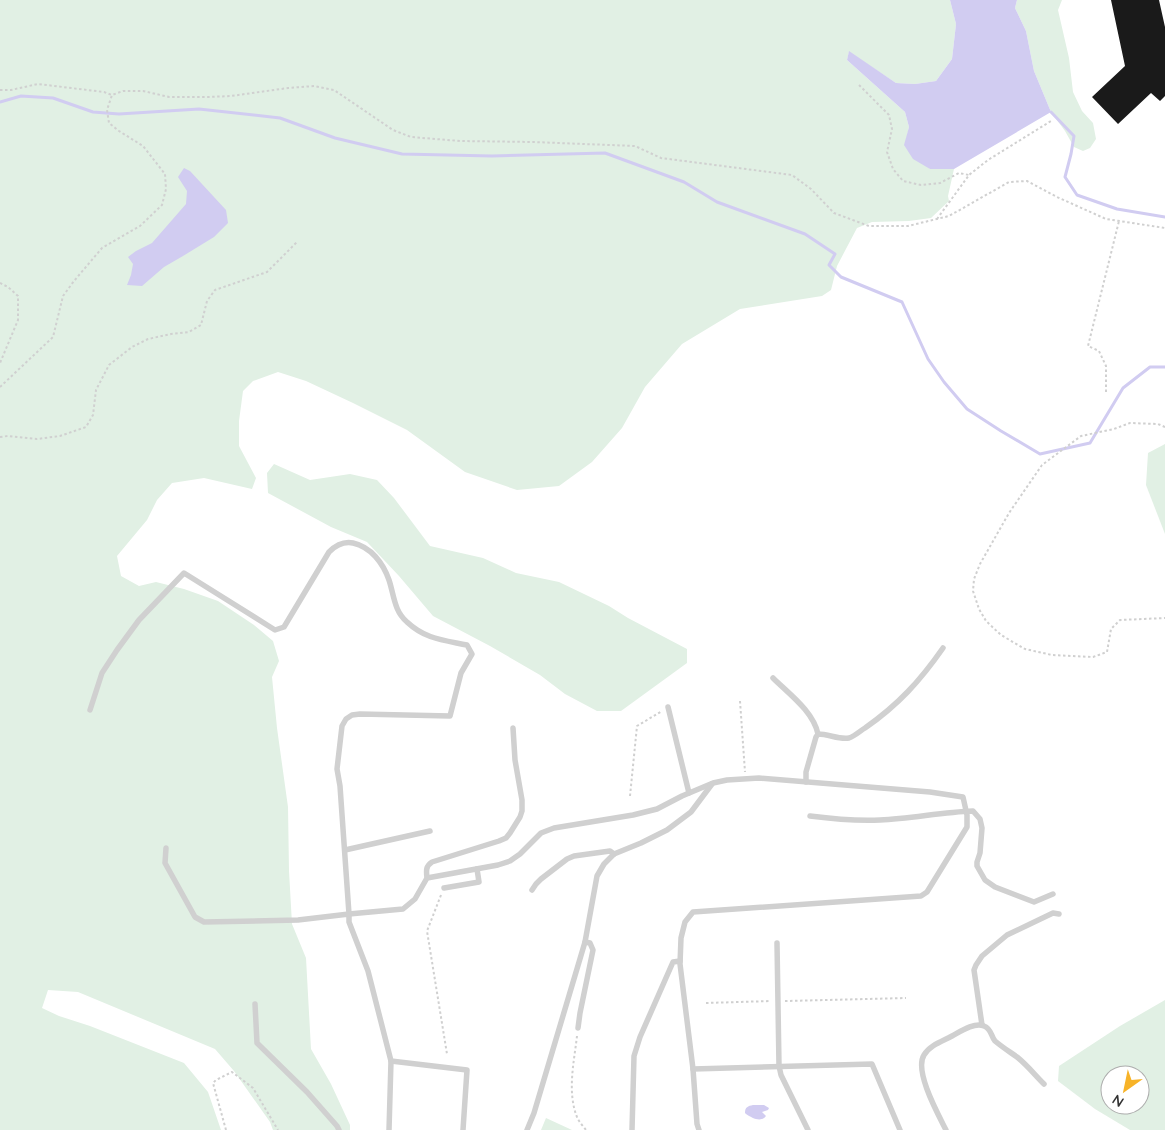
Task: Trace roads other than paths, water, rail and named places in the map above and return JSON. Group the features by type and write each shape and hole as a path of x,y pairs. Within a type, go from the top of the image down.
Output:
{"lane":[{"path":"90,710 102,672 117,650 139,620 184,573 275,630 284,628 329,552 335,546 346,542 357,544 371,552 382,565 389,580 396,606 405,620 417,631 427,636 466,645 472,654 461,673 450,716 360,714 352,715 346,719 342,726 337,769 340,786 349,922 368,970 391,1062 388,1130"},
{"path":"818,734 843,738 852,737 867,727 882,716 917,683 943,648"},
{"path":"773,678 810,714 816,724 818,734 806,772 806,782"},
{"path":"668,708 689,793"},
{"path":"166,848 165,863 195,917 204,922 298,920 404,909 416,899 427,878 427,867 432,862 506,838 520,817 522,800 515,760 513,728"},
{"path":"427,878 498,865 510,861 520,854 541,833 554,828 633,815 657,808 689,793 727,780 759,778 930,792 964,797 967,827 927,892 921,896 692,912 685,922 681,938 680,961 699,1130"},
{"path":"527,1130 534,1113 585,942 597,876 604,864 614,854 667,830 691,812 713,784"},
{"path":"810,816 854,821 911,818 954,811 973,811 980,819 982,828 977,866 985,880 995,887 1034,902 1053,894"},
{"path":"344,850 430,831"},
{"path":"532,890 541,879 566,859 574,856 610,851 614,854"},
{"path":"444,888 479,882 477,869"},
{"path":"982,1025 974,970 978,960 1007,935 1053,913 1058,914"},
{"path":"578,1028 594,950 590,943 585,942"},
{"path":"776,943 781,1075 808,1130"},
{"path":"632,1130 634,1056 640,1037 673,962 680,961"},
{"path":"255,1004 257,1043 307,1092 339,1130"},
{"path":"946,1130 930,1097 921,1068 923,1056 930,1048 962,1030 982,1025 987,1027 991,1032 993,1040 1018,1058 1044,1084"},
{"path":"391,1062 467,1070 462,1130"},
{"path":"693,1069 872,1064 900,1130"}],"waterway":[{"path":"0,102 21,96 53,98 93,112 119,114 199,109 280,118 335,138 402,154 492,156 605,153 684,182 717,202 805,234 835,254 829,265 841,277 902,302 928,359 944,382 967,409 1040,454 1090,443 1123,388 1150,367 1165,367"},
{"path":"1051,112 1074,136 1065,177 1077,195 1117,209 1165,217"}]}
